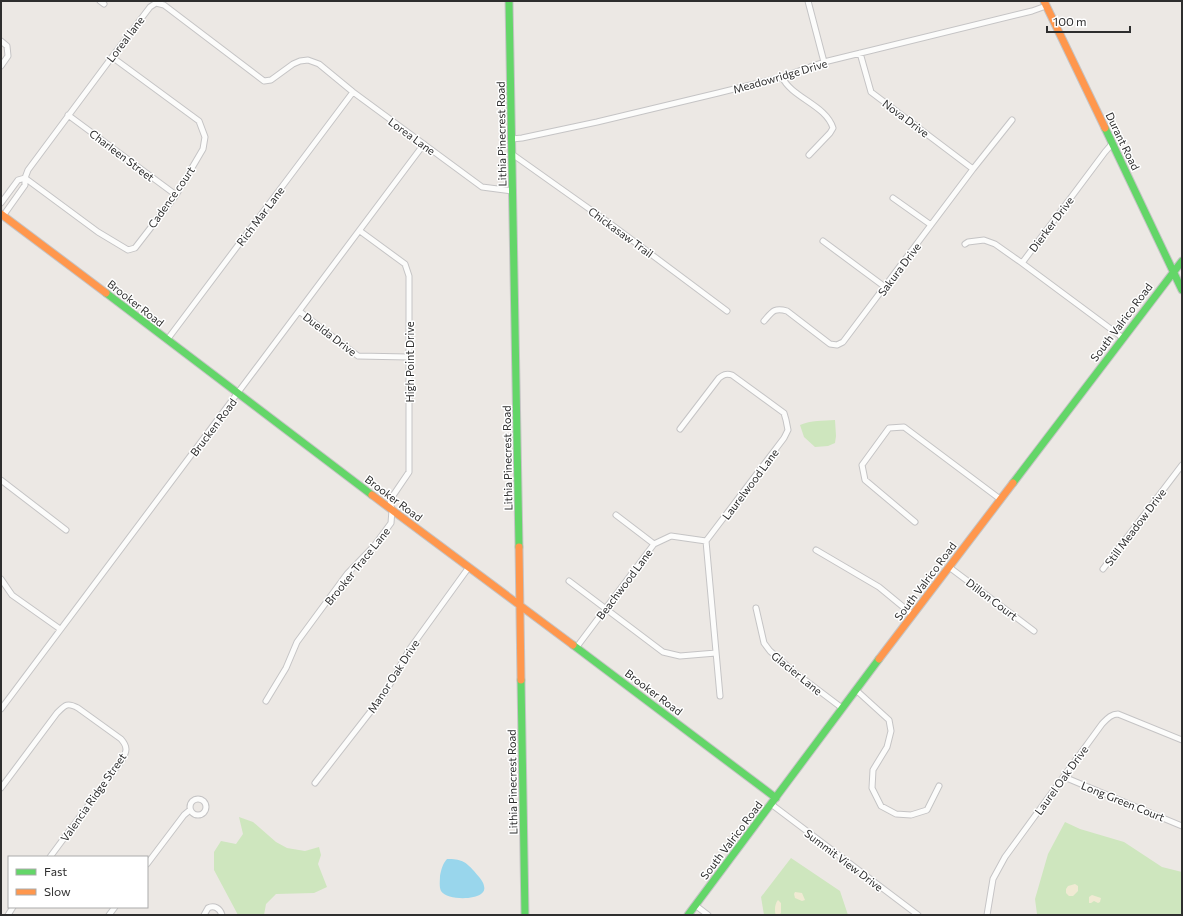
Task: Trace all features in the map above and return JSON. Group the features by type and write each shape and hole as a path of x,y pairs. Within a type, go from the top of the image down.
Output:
{"street":[{"path":"808,1 824,62"},
{"name":"Lithia Pinecrest Road","path":"508,2 513,191 525,915"},
{"name":"Loreal lane","path":"2,215 25,185 25,178 28,170 150,6 156,3 164,6 264,81 271,80 293,64 300,61 308,60 319,64"},
{"name":"Meadowridge Drive","path":"512,139 597,122 782,77 824,62 1032,11 1045,3"},
{"name":"Durant Road","path":"1045,3 1182,290"},
{"path":"1,41 7,46 8,56 1,66"},
{"name":"Nova Drive","path":"860,53 872,92 973,169"},
{"name":"Cadence court","path":"25,178 98,232 128,250 135,248 176,195 203,149 204,137 199,121 112,57"},
{"name":"Lorea Lane","path":"319,64 353,92 482,188 513,191"},
{"path":"782,77 787,85 831,121 833,128 830,133 809,155"},
{"name":"Rich Mar Lane","path":"167,340 353,92"},
{"name":"Charleen Street","path":"68,115 176,195"},
{"name":"Sakura Drive","path":"764,321 774,311 779,309 787,311 830,344 836,345 843,342 973,169 1012,120"},
{"name":"Brucken Road","path":"1,709 424,144"},
{"name":"Dierker Drive","path":"1112,144 1022,263 1123,338"},
{"name":"Chickasaw Trail","path":"512,154 612,225 727,312"},
{"name":"Loreal lane","path":"1,203 18,180 25,178"},
{"path":"10,192 17,196"},
{"path":"893,198 931,225"},
{"name":"Brooker Road","path":"2,215 776,798"},
{"name":"High Point Drive","path":"360,231 405,264 409,276 409,472 390,500 392,510"},
{"path":"965,244 968,242 984,240 995,244 1022,263"},
{"path":"823,241 885,287"},
{"name":"South Valrico Road","path":"688,915 842,708 1182,261"},
{"name":"Duelda Drive","path":"299,311 358,356 408,357"},
{"name":"Laurelwood Lane","path":"680,430 719,378 725,374 732,375 784,413 786,420 788,430 784,438 706,541"},
{"path":"914,522 865,480 862,464 890,428 904,426 1000,499"},
{"name":"Still Meadow Drive","path":"1103,569 1182,465"},
{"path":"1,480 66,530"},
{"name":"Brooker Trace Lane","path":"266,701 286,668 297,642 347,574 374,546 392,523 392,510"},
{"path":"616,515 654,544"},
{"name":"Beachwood Lane","path":"576,648 654,544 671,536 706,541"},
{"path":"706,541 720,696"},
{"path":"816,550 879,587 913,615"},
{"name":"Manor Oak Drive","path":"315,783 385,693 409,650 469,567"},
{"name":"Dillon Court","path":"950,567 1034,631"},
{"path":"1,579 12,595 60,630"},
{"path":"568,581 663,652 680,656 716,653"},
{"name":"Glacier Lane","path":"756,608 764,643 770,651 842,708"},
{"path":"856,690 889,720 891,732 887,747 873,770 872,788 881,806 896,814 911,815 927,810 939,786"},
{"name":"Valencia Ridge Street","path":"1,788 57,713 66,705 72,704 121,739 125,744 126,753 122,760 51,856"},
{"name":"Laurel Oak Drive","path":"987,915 993,879 1002,863 1102,724 1114,714 1124,716 1182,740"},
{"name":"Long Green Court","path":"1064,777 1182,826"},
{"name":"Summit View Drive","path":"771,804 918,915"},
{"path":"148,863 184,815 190,810"},
{"path":"696,905 708,915"},
{"path":"204,915 208,908 213,906 221,910 222,915"}],"green space":[{"path":"835,420 835,443 828,446 815,447 804,437 800,425 813,421"},
{"path":"239,817 253,822 276,842 287,848 305,851 319,847 321,855 318,864 327,887 314,893 276,894 266,904 264,915 238,915 214,870 214,852 221,841 236,844 243,834"},
{"path":"1065,822 1080,829 1124,842 1162,867 1182,872 1182,915 1037,914 1035,899 1048,854"},
{"path":"791,858 840,891 848,915 764,915 761,897"}],"sand":[{"path":"1075,884 1078,886 1078,891 1073,896 1069,896 1066,893 1066,889 1068,886"},
{"path":"795,892 802,893 805,900 802,901 795,898"},
{"path":"1092,895 1101,898 1100,902 1098,903 1094,901 1089,903 1089,897"},
{"path":"778,900 781,903 781,913 776,915 775,907"}],"water":[{"path":"447,859 456,859 468,865 480,878 484,888 483,892 477,896 466,898 444,894 440,889 440,876 444,862"}],"traffic: fast":[{"path":"509,1 519,547"},
{"path":"1105,128 1182,290"},
{"path":"1013,483 1182,261"},
{"path":"106,293 372,495"},
{"path":"573,645 776,798"},
{"path":"688,915 879,659"},
{"path":"521,680 525,915"}],"traffic: slow":[{"path":"1044,1 1105,128"},
{"path":"1,214 106,293"},
{"path":"879,659 1013,483"},
{"path":"372,495 573,645"},
{"path":"519,547 521,680"}]}
